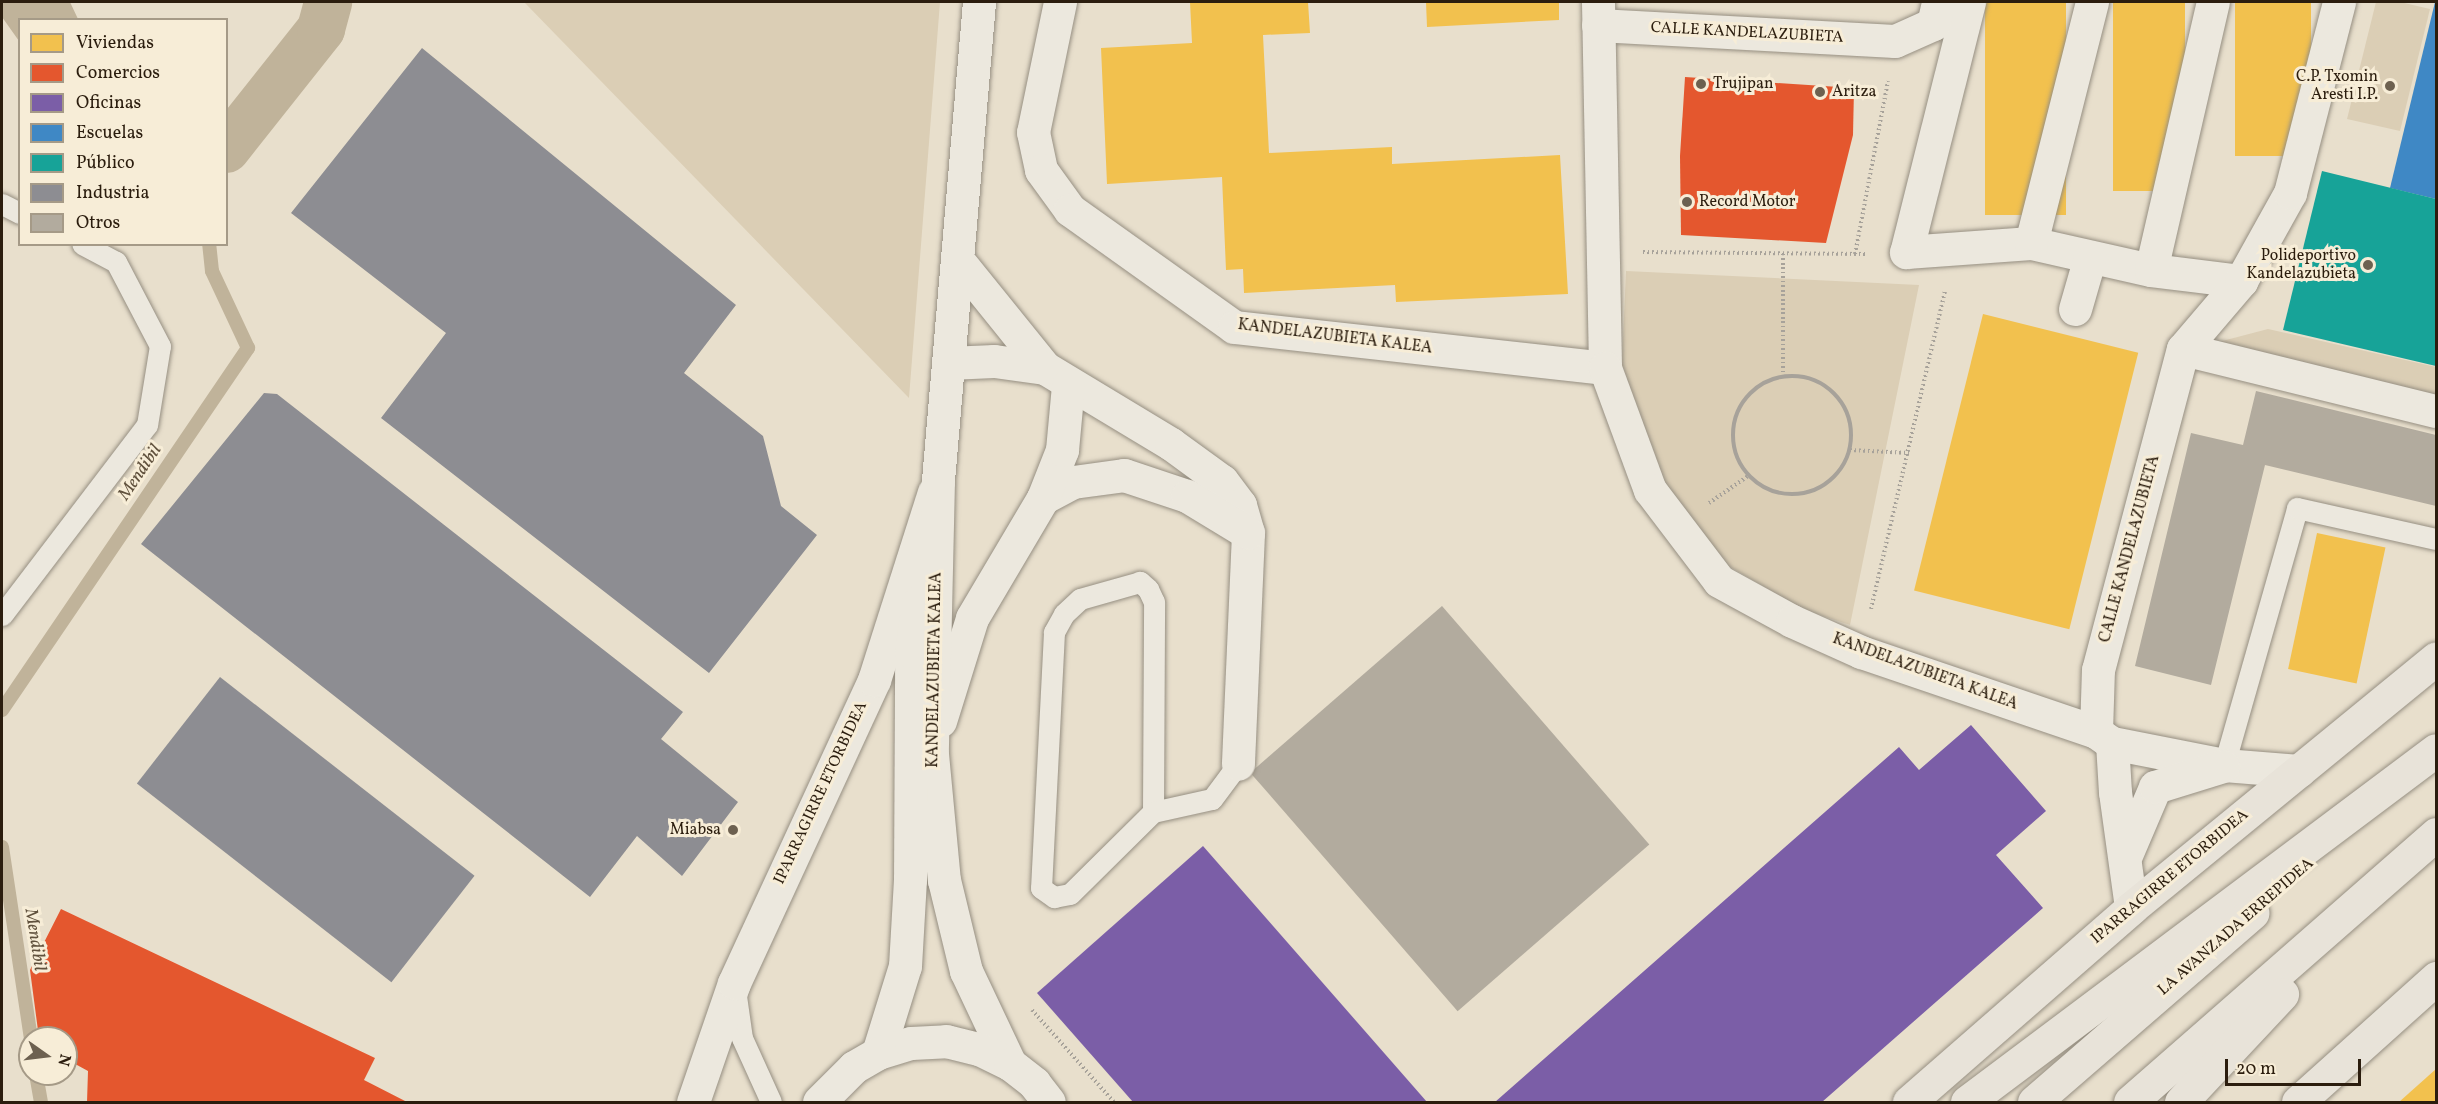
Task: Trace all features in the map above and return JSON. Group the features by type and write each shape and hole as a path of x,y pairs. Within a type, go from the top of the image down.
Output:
{"main road":[{"name":"IPARRAGIRRE ETORBIDEA","path":"1909,1102 2132,908 2436,658"},
{"path":"1967,1102 2436,751"},
{"name":"LA AVANZADA ERREPIDEA","path":"2034,1102 2436,751"},
{"path":"2130,1102 2436,834"},
{"path":"2181,1102 2400,866"},
{"path":"2298,1102 2436,978"}],"street":[{"name":"KANDELAZUBIETA KALEA","path":"979,2 938,480 932,754 945,880 966,971 1010,1064"},
{"name":"KANDELAZUBIETA KALEA","path":"1060,2 1033,132 1041,170 1070,210 1234,327 1605,368"},
{"path":"1895,41 1933,24 1938,2"},
{"path":"1969,2 1906,252 2031,243 2151,270 2241,281"},
{"path":"2031,243 2092,2"},
{"path":"2151,270 2213,2"},
{"name":"CALLE KANDELAZUBIETA","path":"2132,908 2126,855 2104,737 2098,670 2183,350 2241,281 2290,193 2339,2"},
{"name":"KANDELAZUBIETA KALEA","path":"1598,13 1605,368 1650,490 1719,581 1792,621 1861,652 2104,737"},
{"name":"CALLE KANDELAZUBIETA","path":"1598,13 1895,41"},
{"path":"2075,309 2090,257"},
{"path":"932,754 949,682 972,618 1043,498 1062,450 1056,377 957,260"},
{"path":"2183,350 2436,411"},
{"path":"948,363 994,361 1056,377 1171,444 1222,481 1240,506 1248,533 1238,764"},
{"path":"1043,498 1073,482 1124,475 1187,496 1248,533"},
{"name":"KANDELAZUBIETA KALEA","path":"878,1053 905,966 910,880 910,651 938,480"},
{"name":"IPARRAGIRRE ETORBIDEA","path":"693,1102 734,983 874,680 938,480"},
{"path":"2104,737 2224,765 2299,771"},
{"path":"2126,855 2155,787 2224,765"},
{"path":"819,1102 847,1072 878,1053 911,1043 946,1041 979,1048 1010,1064 1034,1083 1049,1102"}],"lane":[{"path":"2,204 18,212"},
{"path":"2,615 147,425 160,346 116,262 85,246"},
{"path":"2224,765 2296,508 2436,539"},
{"path":"1153,813 1154,602 1148,589 1140,582 1080,599 1064,614 1054,632 1041,888 1054,897 1070,894 1153,813 1212,799 1238,764"},
{"path":"734,983 742,1038 771,1102"}],"path":[{"path":"1855,254 1895,41"},
{"path":"1871,609 1955,249"},
{"path":"1603,251 1782,254 1906,252"},
{"path":"1782,254 1783,376"},
{"path":"1783,376 1802,377 1820,383 1836,395 1846,411 1850,450 1830,481 1797,495 1762,487 1748,476 1733,443 1739,408 1750,393 1783,376"},
{"path":"1850,450 1909,453"}],"shaded area":[{"path":"2,2 70,2 78,18 18,18 18,40 2,17"},
{"path":"524,2 940,2 909,398"},
{"path":"2376,2 2400,2 2430,9 2400,131 2347,119"},
{"path":"1626,271 1919,285 1850,625 1802,609 1727,565 1659,478 1622,365"},
{"path":"2268,329 2436,367 2436,401 2207,345"}],"building: Viviendas":[{"path":"1190,2 1308,2 1310,33 1263,35 1269,153 1392,147 1392,164 1560,155 1568,294 1396,302 1395,285 1244,293 1243,269 1226,270 1222,177 1107,184 1101,48 1192,43"},
{"path":"1426,2 1559,2 1559,20 1427,27"},
{"path":"1985,2 2066,2 2066,215 1985,215"},
{"path":"2113,2 2185,2 2185,191 2113,191"},
{"path":"2235,2 2311,2 2311,156 2235,156"},
{"path":"1983,314 2138,353 2069,629 1914,591"},
{"path":"2317,533 2385,548 2357,684 2288,669"},
{"path":"2436,1069 2436,1102 2399,1102"}],"building: Comercios":[{"path":"1685,77 1854,88 1853,135 1826,243 1681,235 1680,156"},
{"path":"61,909 375,1058 364,1080 407,1102 87,1102 88,1071 78,1066 78,1026 37,1026 30,970"}],"building: Oficinas":[{"path":"1971,725 2046,811 1996,855 2043,908 1822,1102 1495,1102 1899,747 1919,770"},
{"path":"1203,846 1427,1102 1133,1102 1037,993"}],"building: Escuelas":[{"path":"2436,2 2436,199 2390,188"}],"building: Público":[{"name":"Polideportivo Kandelazubieta","path":"2322,171 2436,199 2436,366 2283,330"}],"building: Industria":[{"path":"422,48 736,305 684,373 763,436 781,506 817,535 709,673 381,418 446,333 291,213"},
{"path":"264,393 277,394 683,712 661,739 738,802 682,876 637,836 590,897 141,544"},
{"path":"220,677 475,876 391,982 137,783"}],"building: Otros":[{"path":"2256,391 2436,435 2436,506 2265,465 2211,685 2135,666 2191,433 2243,445"},
{"path":"1442,606 1649,844 1458,1011 1250,773"}],"waterway":[{"path":"228,146 321,29 328,2"},
{"name":"Mendibil","path":"2,710 248,348 212,271 209,246"},
{"name":"Mendibil","path":"2,847 29,1026"},
{"name":"Mendibil","path":"38,1086 41,1102"}],"place":[{"name":"Trujipan","path":"1701,84"},
{"name":"C.P. Txomin Aresti I.P.","path":"2390,86"},
{"name":"Aritza","path":"1820,92"},
{"name":"Record Motor","path":"1687,202"},
{"name":"Polideportivo Kandelazubieta","path":"2368,265"},
{"name":"Miabsa","path":"733,830"}]}
